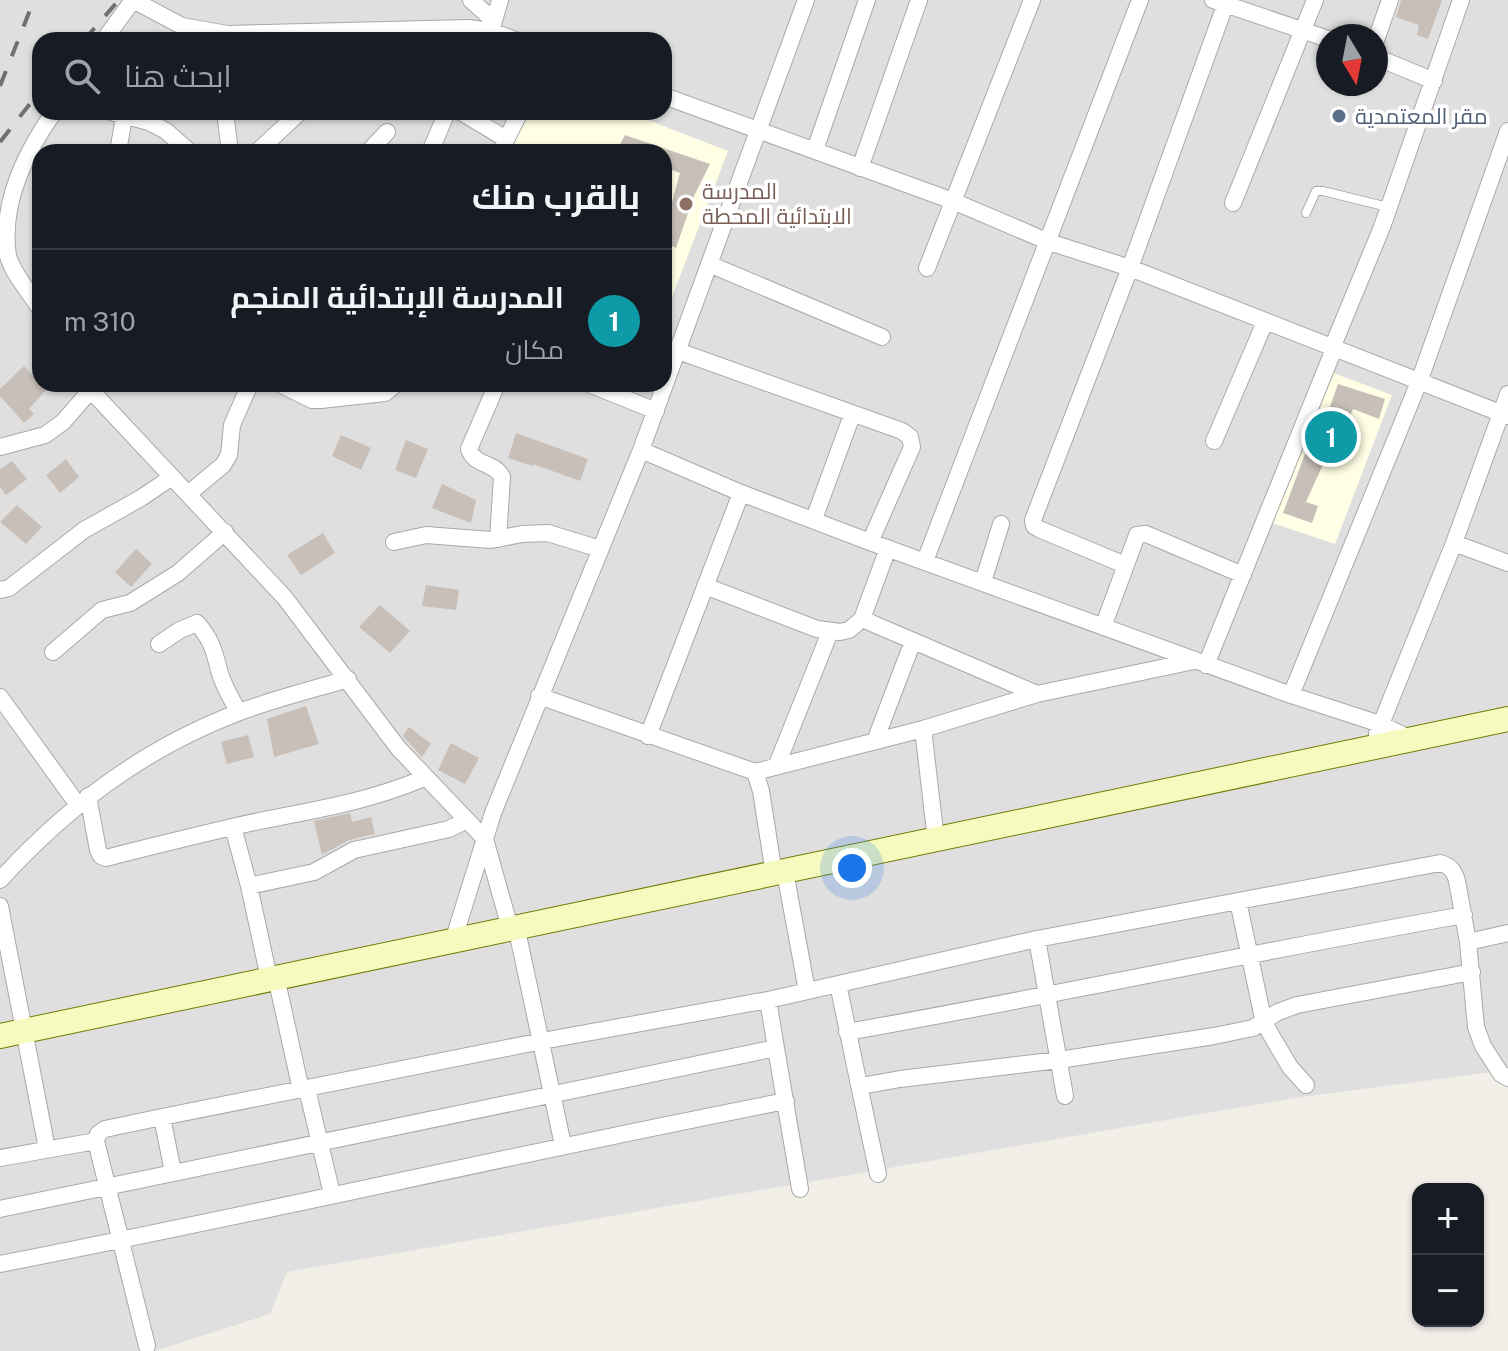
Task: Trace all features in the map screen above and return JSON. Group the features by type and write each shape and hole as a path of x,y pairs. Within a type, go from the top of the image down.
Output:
{"main road":[{"path":"0,1036 454,938 936,840 1376,735 1411,739 1508,719"}],"street":[{"path":"110,32 133,0 182,26 201,32"},
{"path":"471,0 492,25 503,32"},
{"path":"492,25 500,0"},
{"path":"672,367 806,0"},
{"path":"815,150 867,0"},
{"path":"860,168 919,0"},
{"path":"927,268 1032,0"},
{"path":"925,561 1140,0"},
{"path":"1233,203 1315,0"},
{"path":"1382,24 1390,0"},
{"path":"1200,663 1243,575 1389,208 1461,0"},
{"path":"1125,565 1039,529 1034,526 1033,520 1130,268 1222,2 1316,34"},
{"path":"411,32 492,25"},
{"path":"1388,62 1434,81"},
{"path":"672,99 953,201 1049,242 1130,268 1504,415"},
{"path":"32,298 4,262 4,214 15,178 29,148 48,120"},
{"path":"118,120 118,144"},
{"path":"143,120 166,131 181,144"},
{"path":"226,120 229,144"},
{"path":"266,144 291,120"},
{"path":"433,144 444,120"},
{"path":"471,120 501,144"},
{"path":"504,144 516,120"},
{"path":"1291,695 1419,382 1508,131"},
{"path":"376,144 387,132"},
{"path":"709,264 882,337"},
{"path":"1214,441 1265,322"},
{"path":"678,351 902,431 910,437 912,447 870,542"},
{"path":"0,447 45,435 63,422 85,392"},
{"path":"92,392 285,598 399,749 485,839 513,927 542,1041 563,1145"},
{"path":"188,494 223,465 229,455 232,425 246,392"},
{"path":"314,392 338,400 386,392"},
{"path":"494,392 469,449 474,459 499,471 502,477 498,539"},
{"path":"609,392 656,411"},
{"path":"454,938 493,813 663,392"},
{"path":"641,450 741,493 870,542 1291,695 1376,735 1504,415 1508,394"},
{"path":"814,519 852,415"},
{"path":"0,590 9,588 84,530 172,477"},
{"path":"648,736 741,493"},
{"path":"983,582 1001,524"},
{"path":"53,652 102,610 130,603 178,573 225,532"},
{"path":"394,542 426,535 476,540 548,533 600,549"},
{"path":"1103,627 1135,538 1141,533 1243,575"},
{"path":"1454,543 1508,563"},
{"path":"705,586 830,632 849,630 862,619 888,548"},
{"path":"862,619 1037,694"},
{"path":"159,644 197,623 209,636 219,671 238,712"},
{"path":"776,767 830,632"},
{"path":"875,741 913,641"},
{"path":"539,696 755,772 923,729 1037,694 1200,663"},
{"path":"0,880 26,851 83,801 152,753 238,712 348,679"},
{"path":"0,697 83,801 98,850 106,858 233,827 337,807 424,778"},
{"path":"923,729 936,840"},
{"path":"755,772 807,991"},
{"path":"249,886 314,872 354,850 449,829 467,820"},
{"path":"233,827 332,1194"},
{"path":"147,1346 96,1141 98,1134 105,1129 542,1041 768,1000 1037,939 1440,863 1448,865 1455,872 1464,915 1476,1027 1483,1046 1501,1074 1508,1078"},
{"path":"1238,901 1264,1023 1290,1067 1306,1085"},
{"path":"0,906 47,1149"},
{"path":"847,1032 1464,915"},
{"path":"1468,942 1508,933"},
{"path":"1037,939 1065,1096"},
{"path":"859,1085 1059,1060 1214,1036 1253,1028 1278,1012 1297,1005 1472,972"},
{"path":"838,984 878,1174"},
{"path":"768,1000 800,1189"},
{"path":"0,1209 776,1048"},
{"path":"0,1264 786,1101"},
{"path":"162,1117 173,1172"},
{"path":"0,1158 96,1141"}],"lane":[{"path":"1306,213 1316,191 1389,208"}],"shaded area":[{"path":"0,0 1508,0 1508,1070 1294,1098 287,1272 270,1314 155,1351 0,1351"},
{"name":"المدرسة الابتدائية المحطة","path":"522,120 648,120 728,151 672,297 672,144 509,144"},
{"path":"1328,371 1392,395 1335,544 1272,523"}],"building":[{"path":"1401,0 1442,0 1428,39 1417,35 1419,25 1396,17"},
{"path":"625,135 651,144 620,144"},
{"path":"672,151 710,164 694,196 676,248 672,246 672,202 680,173 672,170"},
{"path":"24,366 32,375 32,392 44,392 29,409 34,414 24,423 0,396 0,389"},
{"path":"1338,384 1385,399 1379,419 1353,409 1332,463 1325,460 1306,502 1318,506 1312,523 1283,513 1305,454 1313,455"},
{"path":"516,433 588,459 580,481 508,458"},
{"path":"341,435 371,448 361,470 332,456"},
{"path":"406,440 428,449 416,478 395,470"},
{"path":"66,459 79,477 60,493 46,475"},
{"path":"12,461 27,479 6,495 0,487 0,469"},
{"path":"442,484 476,500 471,523 432,508"},
{"path":"17,505 42,527 26,544 0,522"},
{"path":"323,533 335,553 301,575 287,555"},
{"path":"136,549 152,564 131,587 115,572"},
{"path":"426,585 459,590 456,610 422,606"},
{"path":"380,605 410,631 390,653 359,627"},
{"path":"306,706 319,744 274,757 267,719"},
{"path":"409,727 431,744 422,757 403,736"},
{"path":"248,735 254,757 227,764 221,742"},
{"path":"451,743 479,758 465,784 438,770"},
{"path":"350,813 352,822 371,817 375,834 349,840 322,855 314,821"}],"railway":[{"path":"0,86 34,0"},
{"path":"91,32 119,0"},
{"path":"0,142 32,101"}],"place":[{"name":"مقر المعتمدية","path":"1339,116"},
{"name":"المدرسة الابتدائية المحطة","path":"686,204"},
{"name":"المدرسة الإبتدائية المنجم","path":"1331,437"}]}
